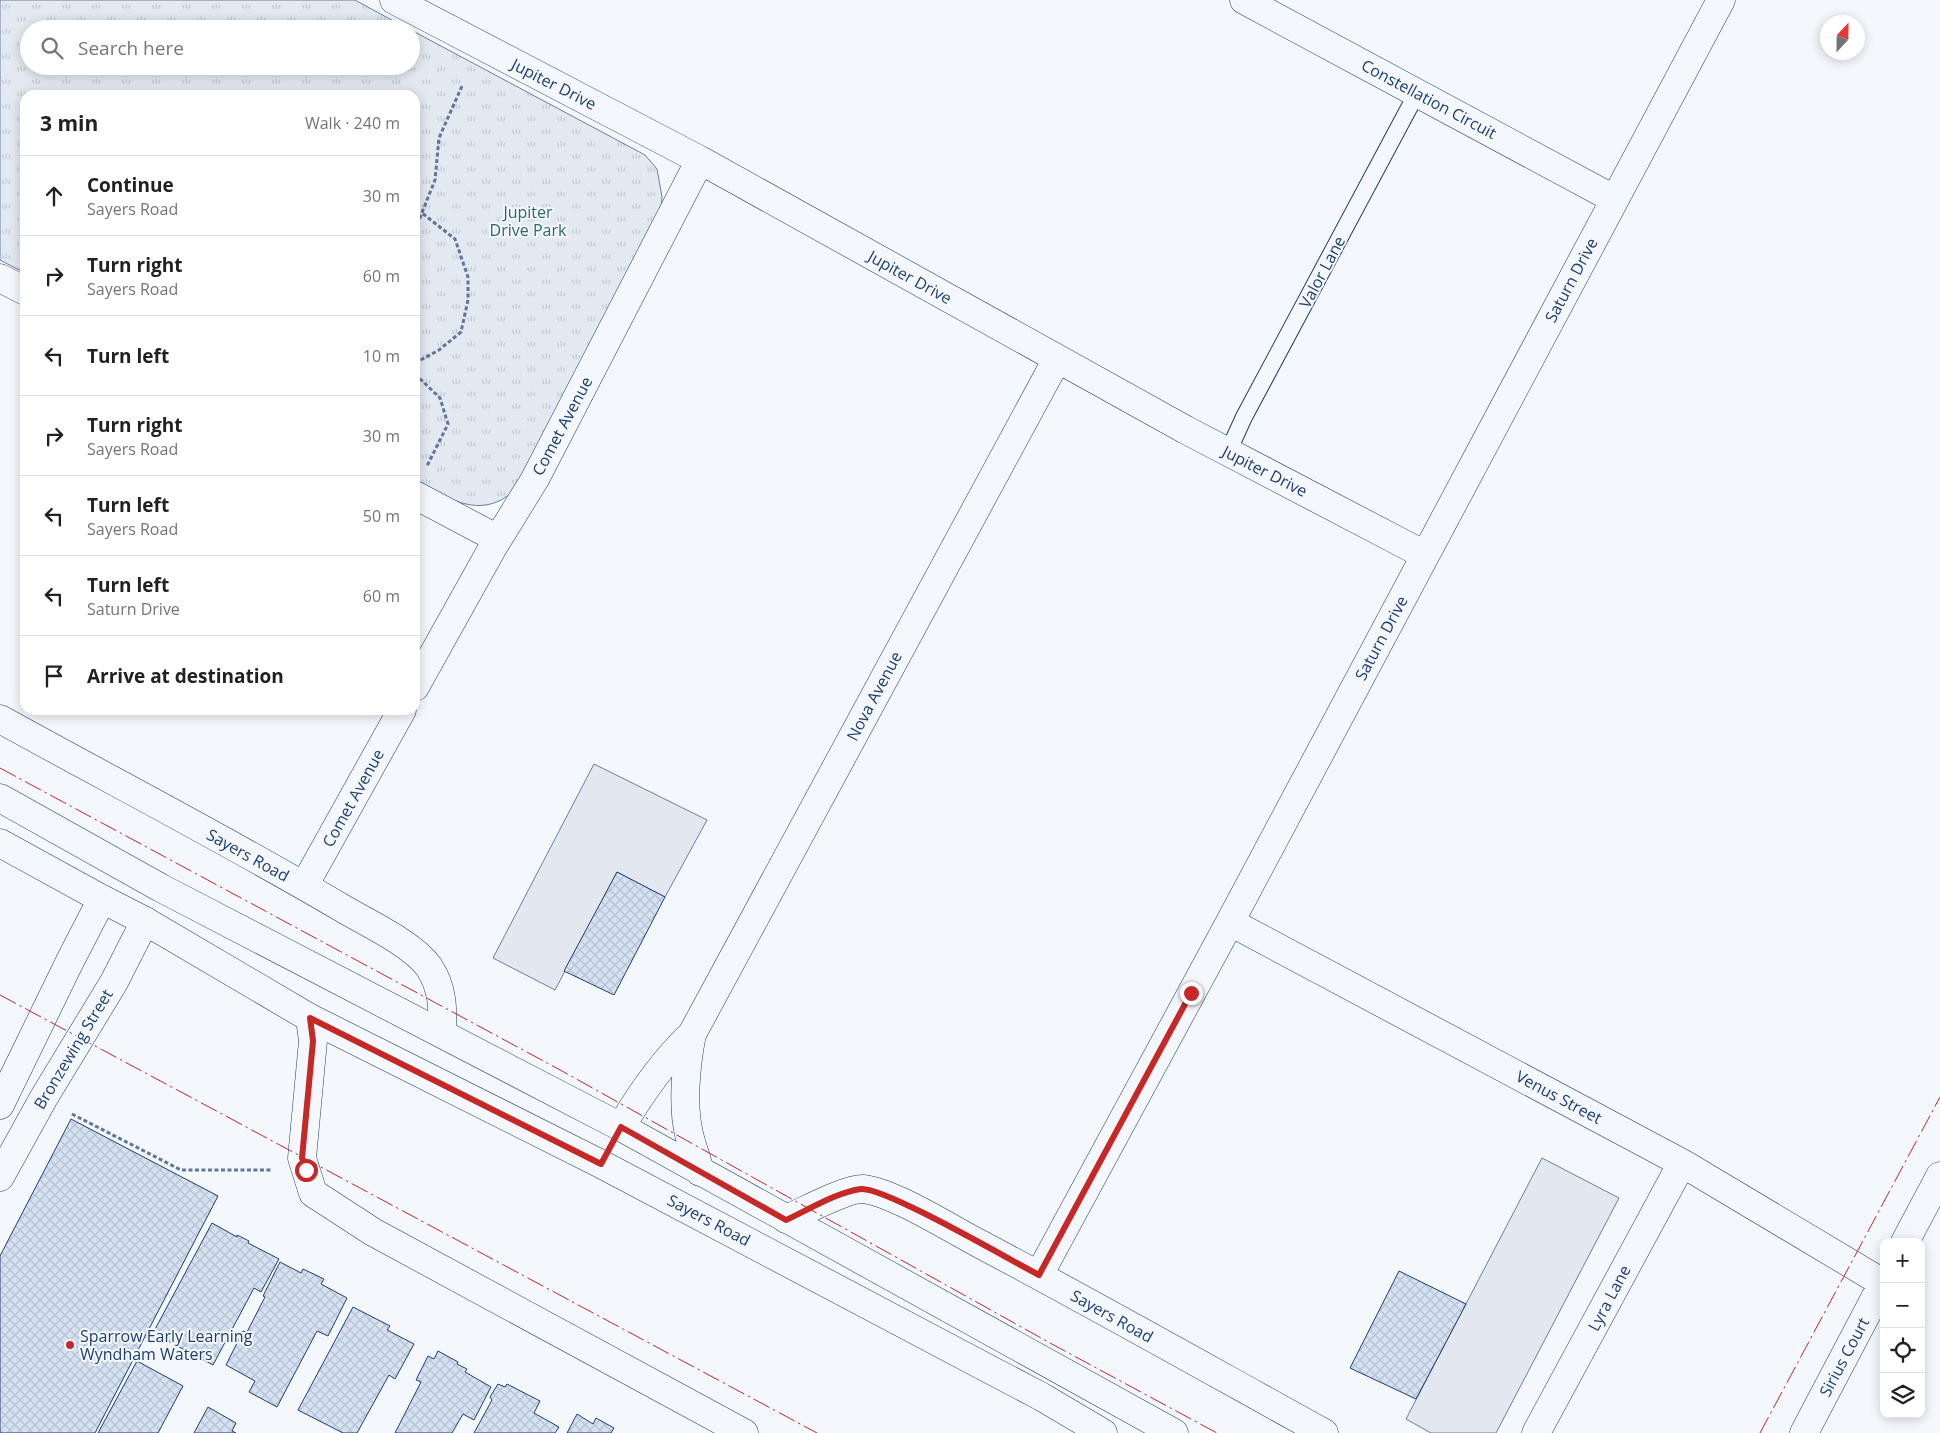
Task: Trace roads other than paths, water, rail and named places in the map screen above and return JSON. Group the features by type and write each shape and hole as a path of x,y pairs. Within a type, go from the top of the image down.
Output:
{"street":[{"name":"Constellation Circuit","path":"1244,0 1614,199"},
{"name":"Saturn Drive","path":"1039,1275 1230,922 1721,0"},
{"name":"Jupiter Drive","path":"402,2 700,160 1228,452 1425,555"},
{"name":"Comet Avenue","path":"420,678 534,479 700,160"},
{"path":"0,278 20,288"},
{"name":"Nova Avenue","path":"700,1172 689,1133 686,1108 688,1054 692,1034 1057,359"},
{"path":"420,498 498,539"},
{"name":"Comet Avenue","path":"304,886 399,715"},
{"name":"Sayers Road","path":"0,719 304,886 414,951 429,967 439,985 443,1004 442,1033"},
{"path":"0,798 161,888 621,1127 1174,1433"},
{"name":"Sayers Road","path":"0,843 145,921 310,1018 601,1164 1042,1397 1103,1433"},
{"path":"0,1105 68,963 122,866"},
{"name":"Bronzewing Street","path":"0,1177 42,1099 114,982 161,888"},
{"name":"Venus Street","path":"1230,922 1682,1163 1880,1280"},
{"path":"310,1018 313,1041 302,1158 313,1194 373,1232 744,1433"},
{"name":"Nova Avenue","path":"601,1164 642,1091 677,1048 692,1034"},
{"name":"Lyra Lane","path":"1536,1433 1682,1163"},
{"path":"1907,1238 1940,1176"},
{"name":"Sayers Road","path":"786,1220 839,1196 862,1189 878,1192 1039,1275 1324,1433"},
{"name":"Sirius Court","path":"1804,1433 1882,1283"}],"lane":[{"name":"Valor Lane","path":"1228,452 1417,92"}],"place":[{"name":"Sparrow Early Learning Wyndham Waters","path":"70,1345"}],"park label":[{"name":"Jupiter Drive Park","path":"528,221"}]}
